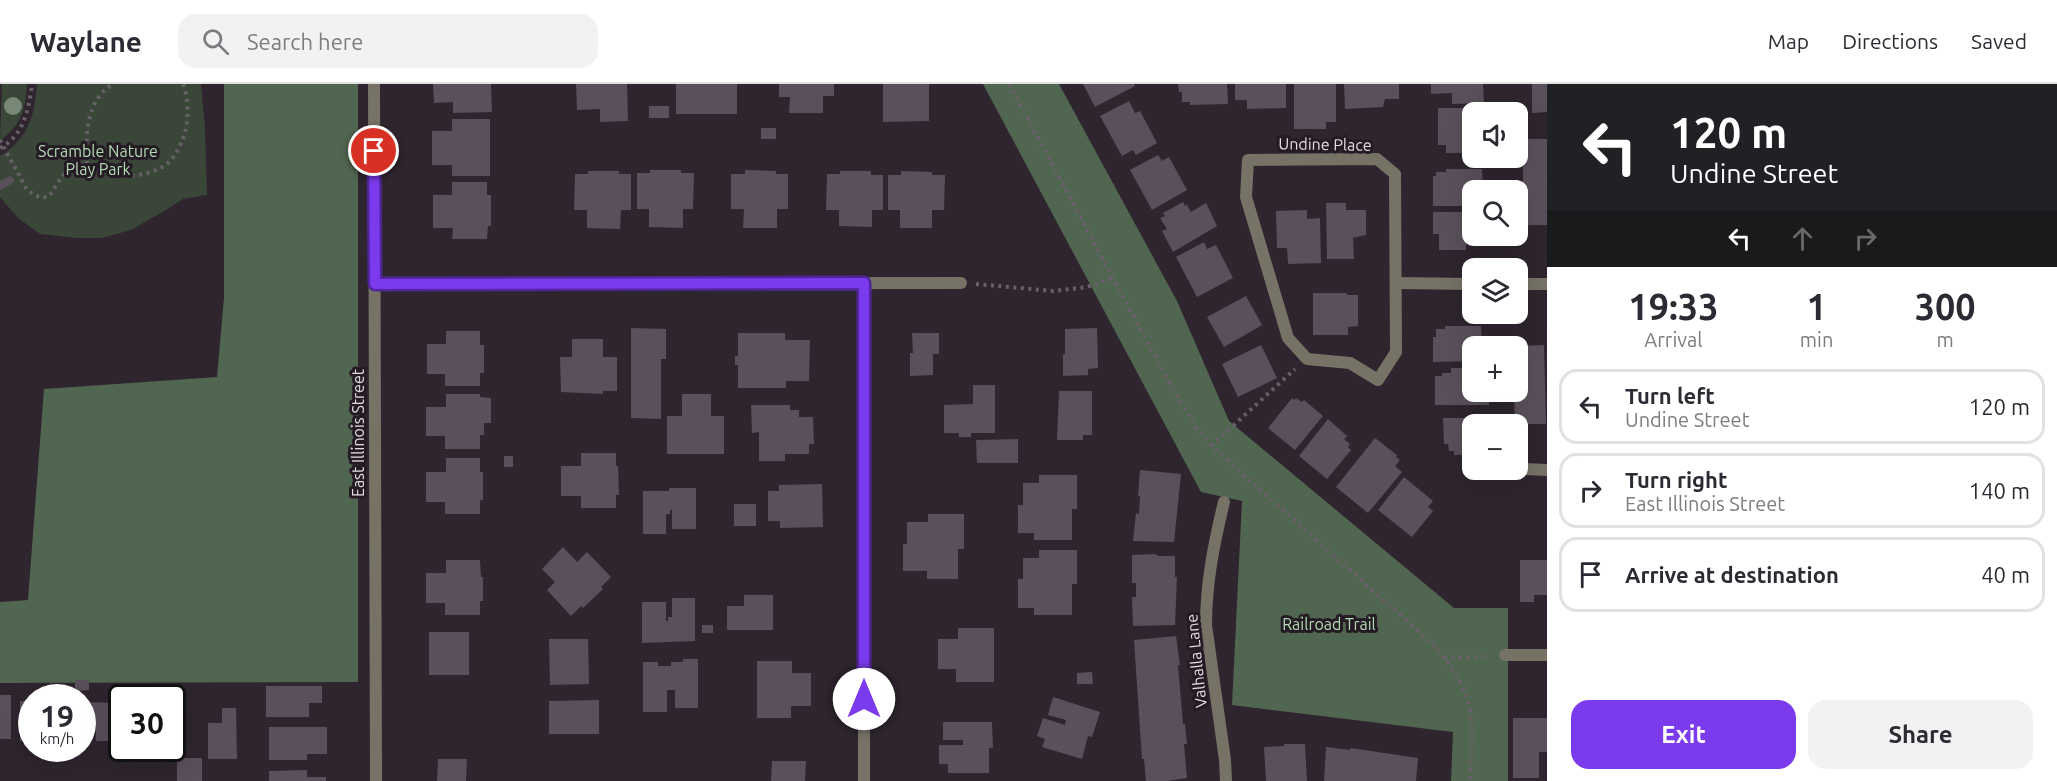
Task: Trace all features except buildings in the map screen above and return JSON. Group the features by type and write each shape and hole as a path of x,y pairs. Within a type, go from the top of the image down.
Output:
{"street":[{"name":"East Illinois Street","path":"374,84 376,781"},
{"name":"Undine Place","path":"1377,159 1395,174 1396,283 1396,352 1378,380 1350,363 1307,358 1288,338 1246,197 1248,160 1377,159"},
{"path":"864,283 864,781"},
{"path":"375,284 961,283"},
{"path":"1396,283 1462,284"},
{"path":"1528,284 1547,284"},
{"path":"1528,470 1547,470"},
{"name":"Valhalla Lane","path":"1224,502 1212,556 1206,625 1226,781"},
{"path":"1505,655 1547,655"}],"path":[{"path":"2,147 22,126 30,106 32,84"},
{"path":"87,164 86,144 92,110 104,90 114,84"},
{"path":"0,140 26,188 41,197 48,197 64,173 76,165 87,164 107,173 136,175 156,170 169,162 186,131 186,92 183,84"},
{"path":"1009,84 1185,410 1210,446 1435,646 1444,658 1468,701 1472,724 1470,781"},
{"path":"961,283 1053,291 1087,288 1114,278"},
{"path":"1210,446 1307,358"},
{"path":"1444,658 1505,655"}],"green space":[{"path":"2,84 27,84 21,116 0,141"},
{"name":"Scramble Nature Play Park","path":"37,84 201,84 207,195 183,199 131,230 102,238 40,234 18,218 0,197 0,156 17,142 28,125 32,116"},
{"path":"224,84 358,84 358,682 0,683 0,602 28,600 44,389 217,377 224,298"},
{"name":"Railroad Trail","path":"983,84 1059,84 1177,301 1229,421 1454,608 1508,608 1508,781 1451,781 1453,732 1232,705 1242,501 1201,492"}],"route":[{"path":"374,151 375,284 864,283 864,699"}]}
